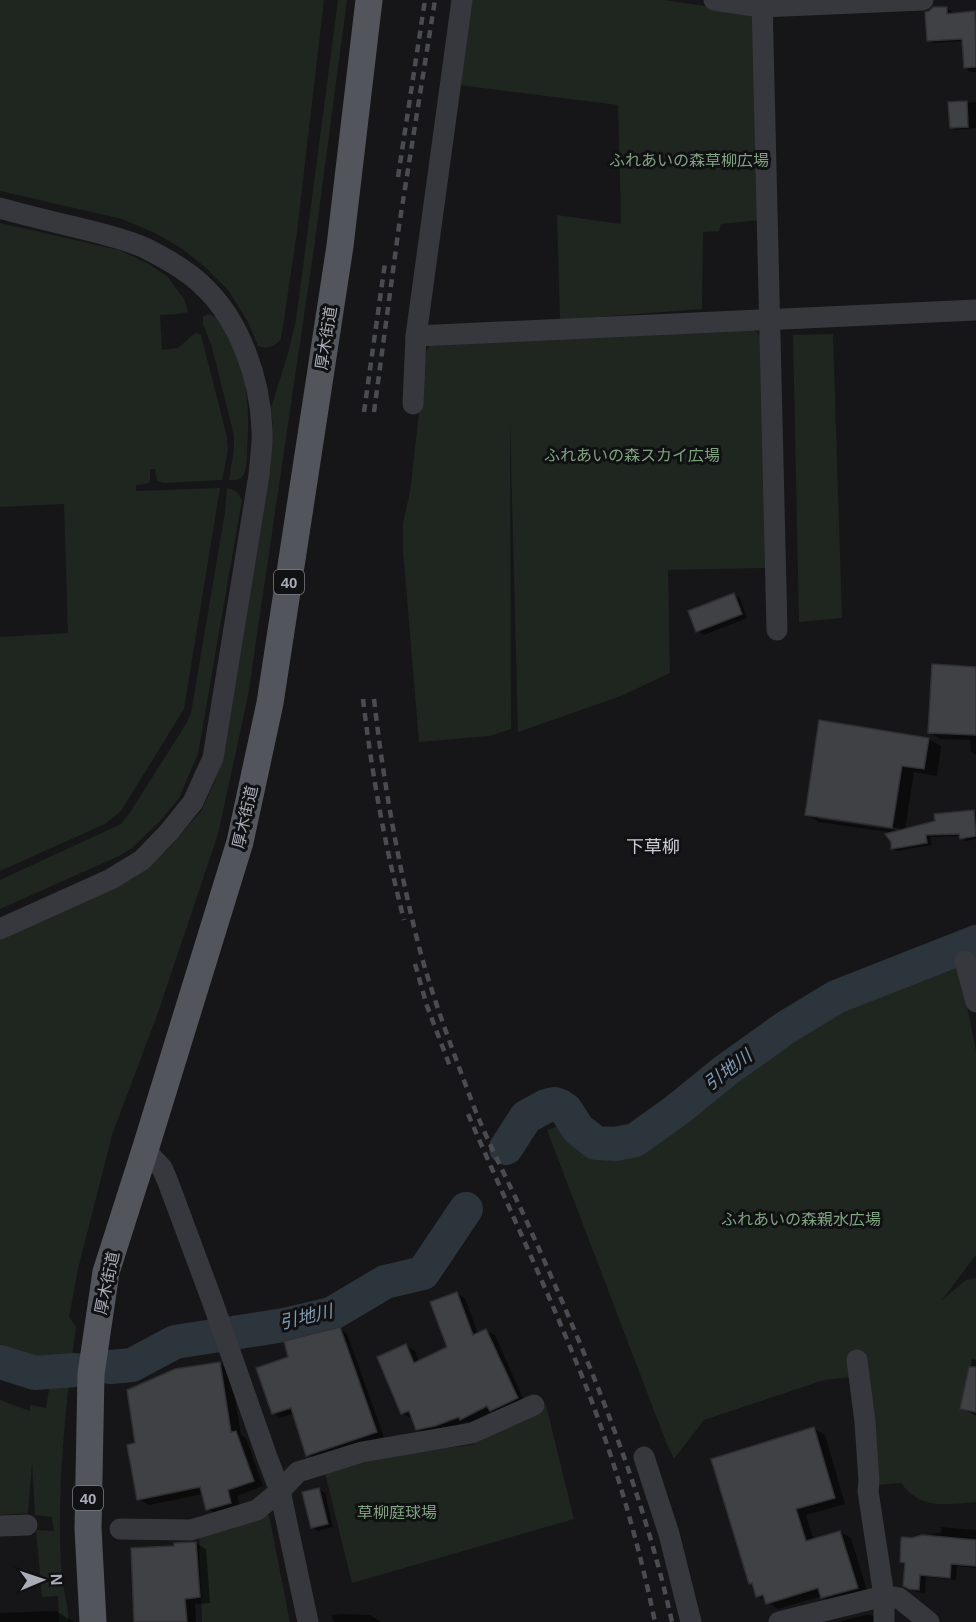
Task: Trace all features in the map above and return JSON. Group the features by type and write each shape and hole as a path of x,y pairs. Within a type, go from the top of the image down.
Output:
{"main road":[{"name":"厚木街道","path":"93,1622 88,1529 91,1374 106,1272 146,1150 240,842 270,703 340,246 369,0"}],"street":[{"path":"413,404 416,336 462,0"},
{"path":"714,0 762,4 923,0"},
{"path":"762,4 777,630"},
{"path":"0,208 113,236 146,248 202,285 223,310 252,368 260,399 262,432 259,475 213,758 193,802 142,860 111,879 0,929"},
{"path":"416,336 976,310"},
{"path":"965,961 976,1002"},
{"path":"146,1150 162,1168 280,1491 308,1622"},
{"path":"857,1360 865,1422 868,1491 884,1596 884,1622"},
{"path":"120,1529 190,1530 257,1510 298,1472 362,1452 472,1433 534,1405"},
{"path":"644,1457 669,1534 691,1622"},
{"path":"0,1526 27,1525"},
{"path":"779,1622 884,1596 899,1598 929,1622"}],"green space":[{"path":"0,0 324,0 297,232 281,339 276,344 268,347 258,346 248,322 228,290 204,266 181,248 155,233 122,219 0,191"},
{"path":"338,0 347,0 315,241 248,696 218,834 158,1013 112,1135 78,1269 69,1317 76,1327 64,1431 60,1509 61,1562 68,1622 59,1622 58,1596 42,1597 36,1530 54,1531 52,1517 35,1515 32,1463 28,1513 0,1515 0,1400 30,1411 30,1405 46,1408 51,1377 0,1354 0,936 150,865 171,846 201,811 215,781 223,756 270,466 273,429 271,408 296,320"},
{"name":"ふれあいの森草柳広場","path":"470,0 664,0 753,13 760,220 721,224 719,231 703,232 702,309 560,320 557,215 621,224 618,105 459,85"},
{"path":"0,223 119,250 147,263 167,276 184,299 188,312 160,315 162,350 178,348 194,334 201,335 227,437 228,450 222,480 164,483 157,481 155,469 150,469 150,482 136,485 136,491 220,488 184,709 121,811 105,824 0,871 0,637 68,633 64,504 0,507"},
{"path":"208,314 216,318 224,328 240,364 246,387 247,460 244,475 238,480 229,480 234,436 212,347 203,324 203,317"},
{"name":"ふれあいの森スカイ広場","path":"752,328 764,340 768,568 668,570 670,673 621,696 518,732 510,421 511,729 489,736 419,742 403,549 403,523 410,492 426,351 432,343"},
{"path":"833,334 842,618 799,622 793,335"},
{"path":"227,488 240,495 242,500 198,754 179,798 160,821 132,848 119,856 0,909 0,880 121,824 186,724 191,713 225,512"},
{"name":"ふれあいの森親水広場","path":"958,961 976,1051 976,1255 942,1300 966,1280 976,1278 976,1502 935,1504 917,1498 901,1483 876,1485 852,1377 824,1380 704,1420 674,1459 547,1130 561,1125 610,1132 646,1125 817,1018"},
{"name":"草柳庭球場","path":"546,1405 574,1519 352,1583 325,1473 401,1453 472,1445"},
{"path":"269,1515 290,1622 202,1622 199,1532"}],"building":[{"path":"933,7 947,7 947,14 975,11 976,67 964,68 962,39 927,41 925,12"},
{"path":"967,101 968,127 950,128 948,102"},
{"path":"734,593 742,614 696,632 688,611"},
{"path":"932,664 976,667 976,735 928,733"},
{"path":"819,720 929,738 924,769 902,766 892,828 805,815"},
{"path":"974,810 976,836 960,839 959,834 926,835 927,843 891,849 891,842 885,834 935,821 934,814"},
{"path":"457,1292 473,1335 486,1329 518,1398 490,1411 487,1406 460,1420 459,1417 416,1430 409,1411 401,1414 377,1357 406,1344 414,1363 447,1347 430,1302"},
{"path":"340,1327 377,1432 306,1456 291,1408 272,1414 256,1368 288,1357 284,1341"},
{"path":"220,1362 231,1432 236,1431 254,1481 228,1490 231,1503 206,1510 200,1487 137,1500 127,1445 135,1443 127,1390 175,1369"},
{"path":"969,1367 976,1367 976,1412 960,1409"},
{"path":"814,1427 835,1498 796,1509 806,1541 840,1531 858,1588 821,1598 818,1588 766,1604 763,1595 756,1597 752,1583 749,1584 711,1459"},
{"path":"319,1488 328,1524 311,1528 302,1492"},
{"path":"922,1535 976,1540 976,1566 951,1564 950,1578 920,1575 919,1590 903,1586 905,1563 900,1562 901,1539"},
{"path":"196,1542 200,1597 185,1599 187,1622 134,1622 131,1548 174,1546 174,1543"}],"waterway":[{"name":"引地川","path":"506,1148 526,1117 554,1104 566,1110 578,1129 596,1143 616,1144 635,1140 785,1028 836,997 976,942"},
{"name":"引地川","path":"110,1367 132,1365 175,1342 284,1325 331,1314 385,1282 423,1273 466,1209"},
{"name":"引地川","path":"0,1362 35,1373 75,1370"}],"railway":[{"path":"398,177 425,0"},
{"path":"374,412 399,226 435,0"},
{"path":"364,412 385,263"},
{"path":"363,699 380,810 404,920"},
{"path":"374,699 386,789 397,848 416,935 435,999 479,1118 552,1279 612,1423 645,1521 672,1622"},
{"path":"415,964 427,1006 451,1069"},
{"path":"468,1114 589,1394 626,1507 655,1622"}],"district":[{"name":"下草柳","path":"653,847"}]}
